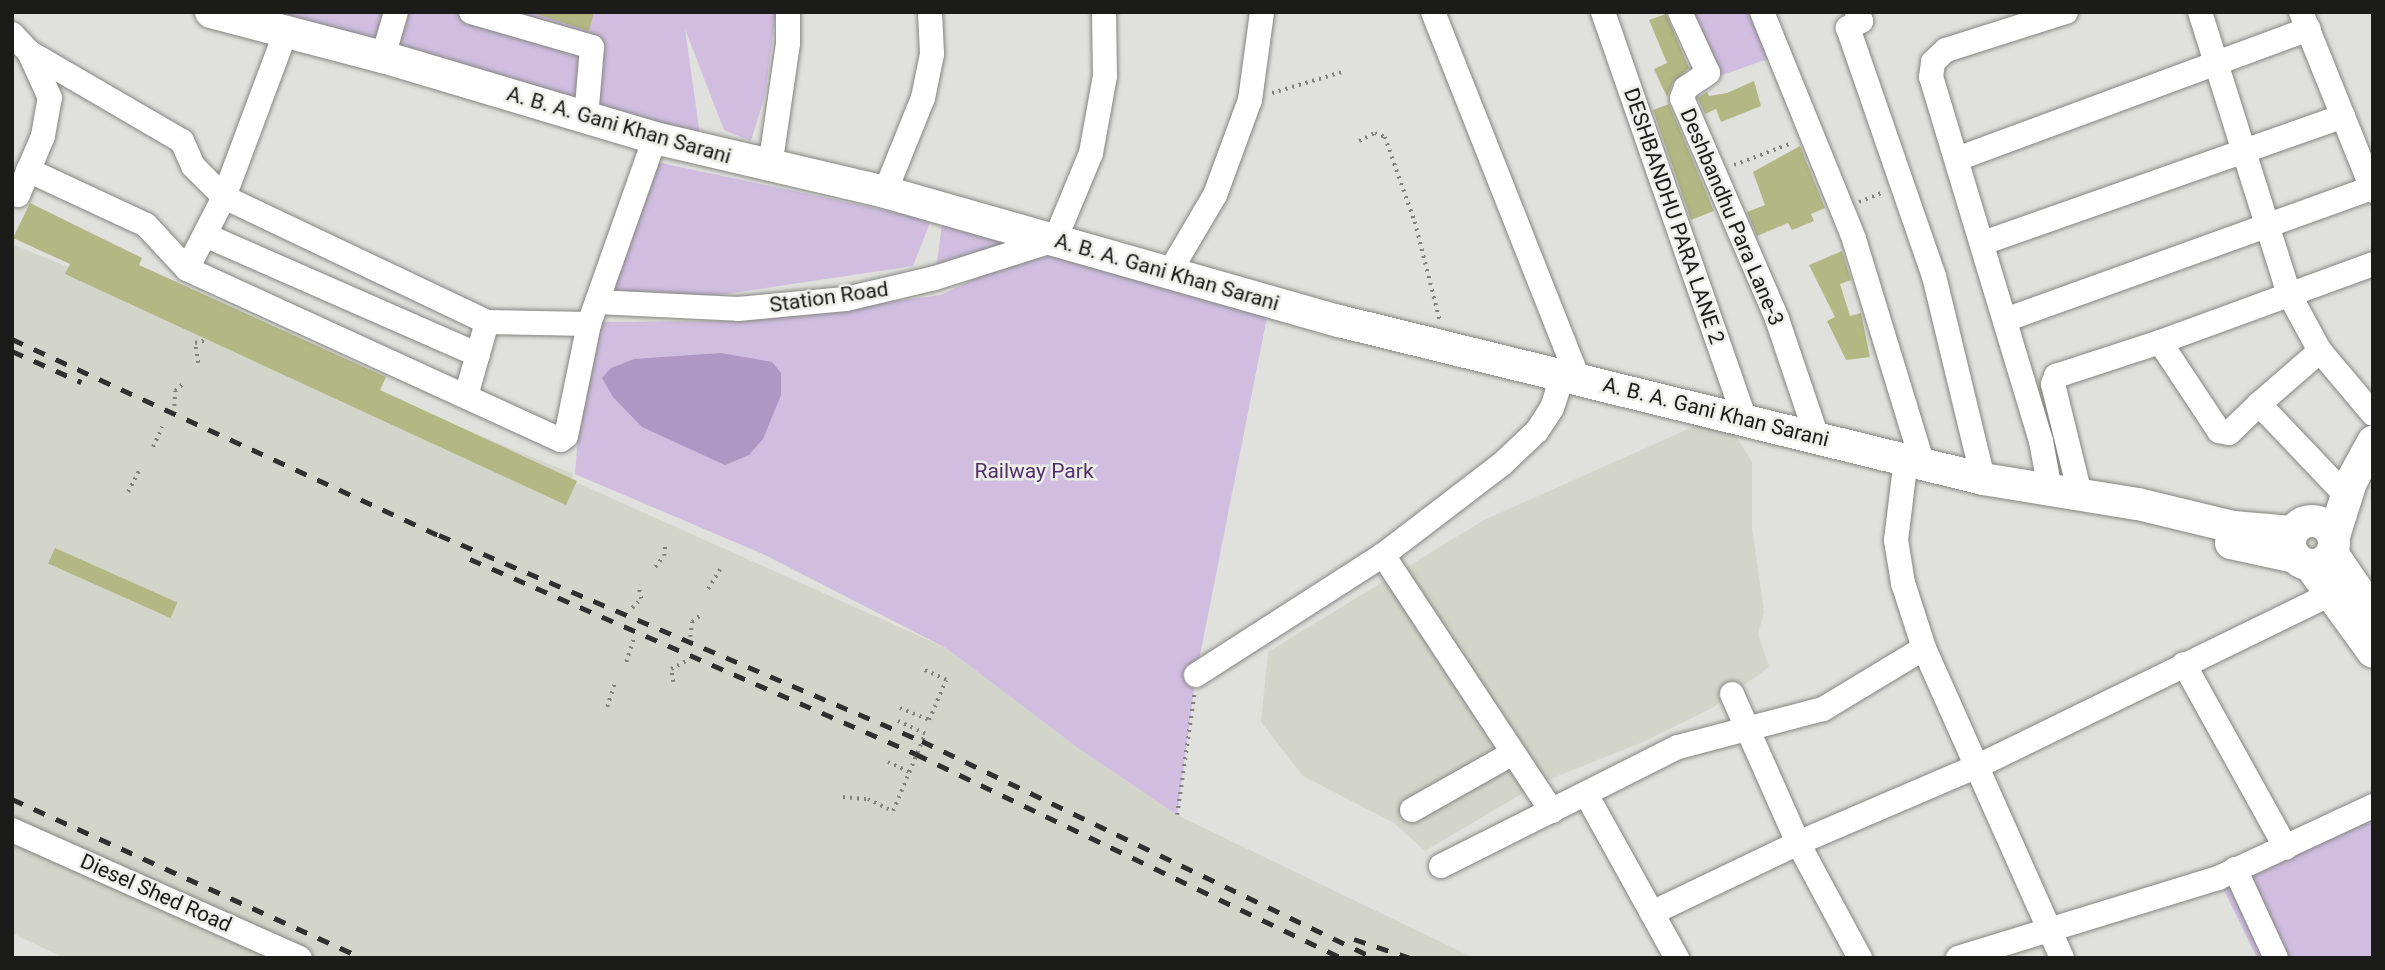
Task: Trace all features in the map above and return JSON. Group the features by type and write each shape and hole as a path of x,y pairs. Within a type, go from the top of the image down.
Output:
{"main road":[{"name":"A. B. A. Gani Khan Sarani","path":"211,12 285,34 383,57 655,138 885,192 1169,273 1446,347 1983,479 2129,506 2138,504 2313,544"},
{"path":"2368,450 2338,487 2313,544 2331,594 2373,652"},
{"path":"2313,544 2368,450"},
{"path":"2313,544 2373,613"}],"street":[{"path":"383,57 396,12"},
{"path":"471,12 592,47 586,118"},
{"path":"770,167 788,43 788,12"},
{"path":"885,192 923,98 932,54 930,12"},
{"path":"1055,240 1091,153 1105,76 1104,12"},
{"path":"1169,273 1215,195 1250,100 1262,12"},
{"path":"1196,676 1383,555 1537,431 1552,408 1566,376 1433,12"},
{"name":"DESHBANDHU PARA LANE 2","path":"1603,12 1745,419"},
{"name":"Deshbandhu Para Lane-3","path":"1680,12 1708,74 1686,88 1682,99 1777,319 1817,437"},
{"path":"1762,12 1841,210 1914,461 1896,541 1903,583 1924,648 2062,958"},
{"path":"1857,12 1861,21 1848,28 1934,276 1983,479"},
{"path":"2050,490 2041,441 1931,77 1933,62 1945,50 2066,12"},
{"path":"2200,12 2289,294 2320,351 2373,414"},
{"path":"1957,159 2216,64 2305,21 2372,189 2005,320"},
{"path":"12,34 29,52 182,141 193,166 224,197 482,339"},
{"path":"187,270 224,197 285,34"},
{"path":"18,195 43,136 50,99 29,52"},
{"path":"1983,243 2343,116"},
{"path":"28,170 146,225 187,270 561,440 565,438 593,313 655,138"},
{"path":"208,228 482,339"},
{"name":"Station Road","path":"482,339 593,313 738,309 846,299 935,278 1055,240"},
{"path":"2081,498 2053,384 2056,376 2160,342 2373,264"},
{"path":"466,396 482,339"},
{"path":"2160,342 2224,434 2320,351"},
{"path":"2259,404 2338,487"},
{"path":"1383,555 1552,811"},
{"path":"1652,913 1798,843 1978,766 2331,594"},
{"path":"1441,866 1678,747 1724,732 1745,730 1823,709 1924,648"},
{"path":"2184,664 2286,848"},
{"path":"1732,694 1745,730 1798,843 1860,958"},
{"path":"1412,810 1514,753"},
{"path":"1586,794 1677,958"},
{"path":"1958,958 2050,932 2235,869 2373,806"},
{"name":"Diesel Shed Road","path":"12,830 300,958"},
{"path":"2235,869 2276,958"}],"path":[{"path":"1250,100 1342,72"},
{"path":"1359,141 1375,132 1385,137 1415,222 1446,347"},
{"path":"1715,172 1813,135"},
{"path":"1841,210 1904,184"},
{"path":"198,363 195,343 207,340"},
{"path":"174,406 175,391 185,382"},
{"path":"153,447 162,427"},
{"path":"128,492 140,468"},
{"path":"655,567 664,556 665,545"},
{"path":"708,589 720,569"},
{"path":"632,608 641,599 638,584"},
{"path":"690,637 692,622 703,613"},
{"path":"626,662 634,638"},
{"path":"673,682 671,669 686,661"},
{"path":"900,708 929,720 946,680 921,669"},
{"path":"1177,815 1196,676"},
{"path":"607,707 615,682"},
{"path":"843,797 868,799 893,811 925,734 895,720"},
{"path":"888,762 909,772"}],"shaded area":[{"path":"12,244 573,474 571,480 946,648 1078,748 1177,815 1474,958 64,958 12,933"},
{"path":"721,353 772,362 781,373 781,395 763,439 749,455 725,465 642,427 613,397 602,378 611,368 634,359"},
{"path":"1722,414 1752,462 1752,528 1764,612 1758,634 1769,667 1712,708 1643,742 1540,783 1425,851 1394,823 1303,776 1261,722 1268,652 1484,520"}],"green space":[{"path":"247,12 776,12 765,95 751,141 724,130 685,29 700,135"},
{"path":"1680,12 1762,12 1782,54 1711,79"},
{"path":"642,159 931,220 913,266 726,294 674,298 612,293"},
{"name":"Railway Park","path":"944,209 1270,302 1196,675 1177,815 1078,748 946,648 765,555 575,474 587,322 742,321 941,295 1049,243 935,278"},
{"path":"2373,805 2373,958 2257,958 2218,878"}],"building":[{"path":"530,12 594,12 589,31"},
{"path":"1666,14 1689,68 1673,82 1667,97 1654,69 1667,63 1649,20"},
{"path":"1754,81 1761,106 1721,122 1716,109 1705,114 1698,98 1707,92 1709,96 1727,93"},
{"path":"1669,104 1714,211 1691,220 1653,110"},
{"path":"1800,146 1825,208 1811,214 1814,221 1792,230 1788,223 1757,236 1747,212 1765,205 1753,172"},
{"path":"30,203 142,258 139,265 386,377 380,390 577,481 566,505 65,274 70,264 13,238"},
{"path":"1842,251 1851,280 1840,284 1850,316 1861,313 1870,357 1846,360 1827,321 1835,317 1809,265"},
{"path":"55,548 177,603 171,618 48,564"}],"railway":[{"path":"12,339 439,535 922,741 1374,958"},
{"path":"12,351 81,382"},
{"path":"470,559 916,754 1342,958"},
{"path":"12,799 362,958"},
{"path":"1354,939 1410,958"}]}
